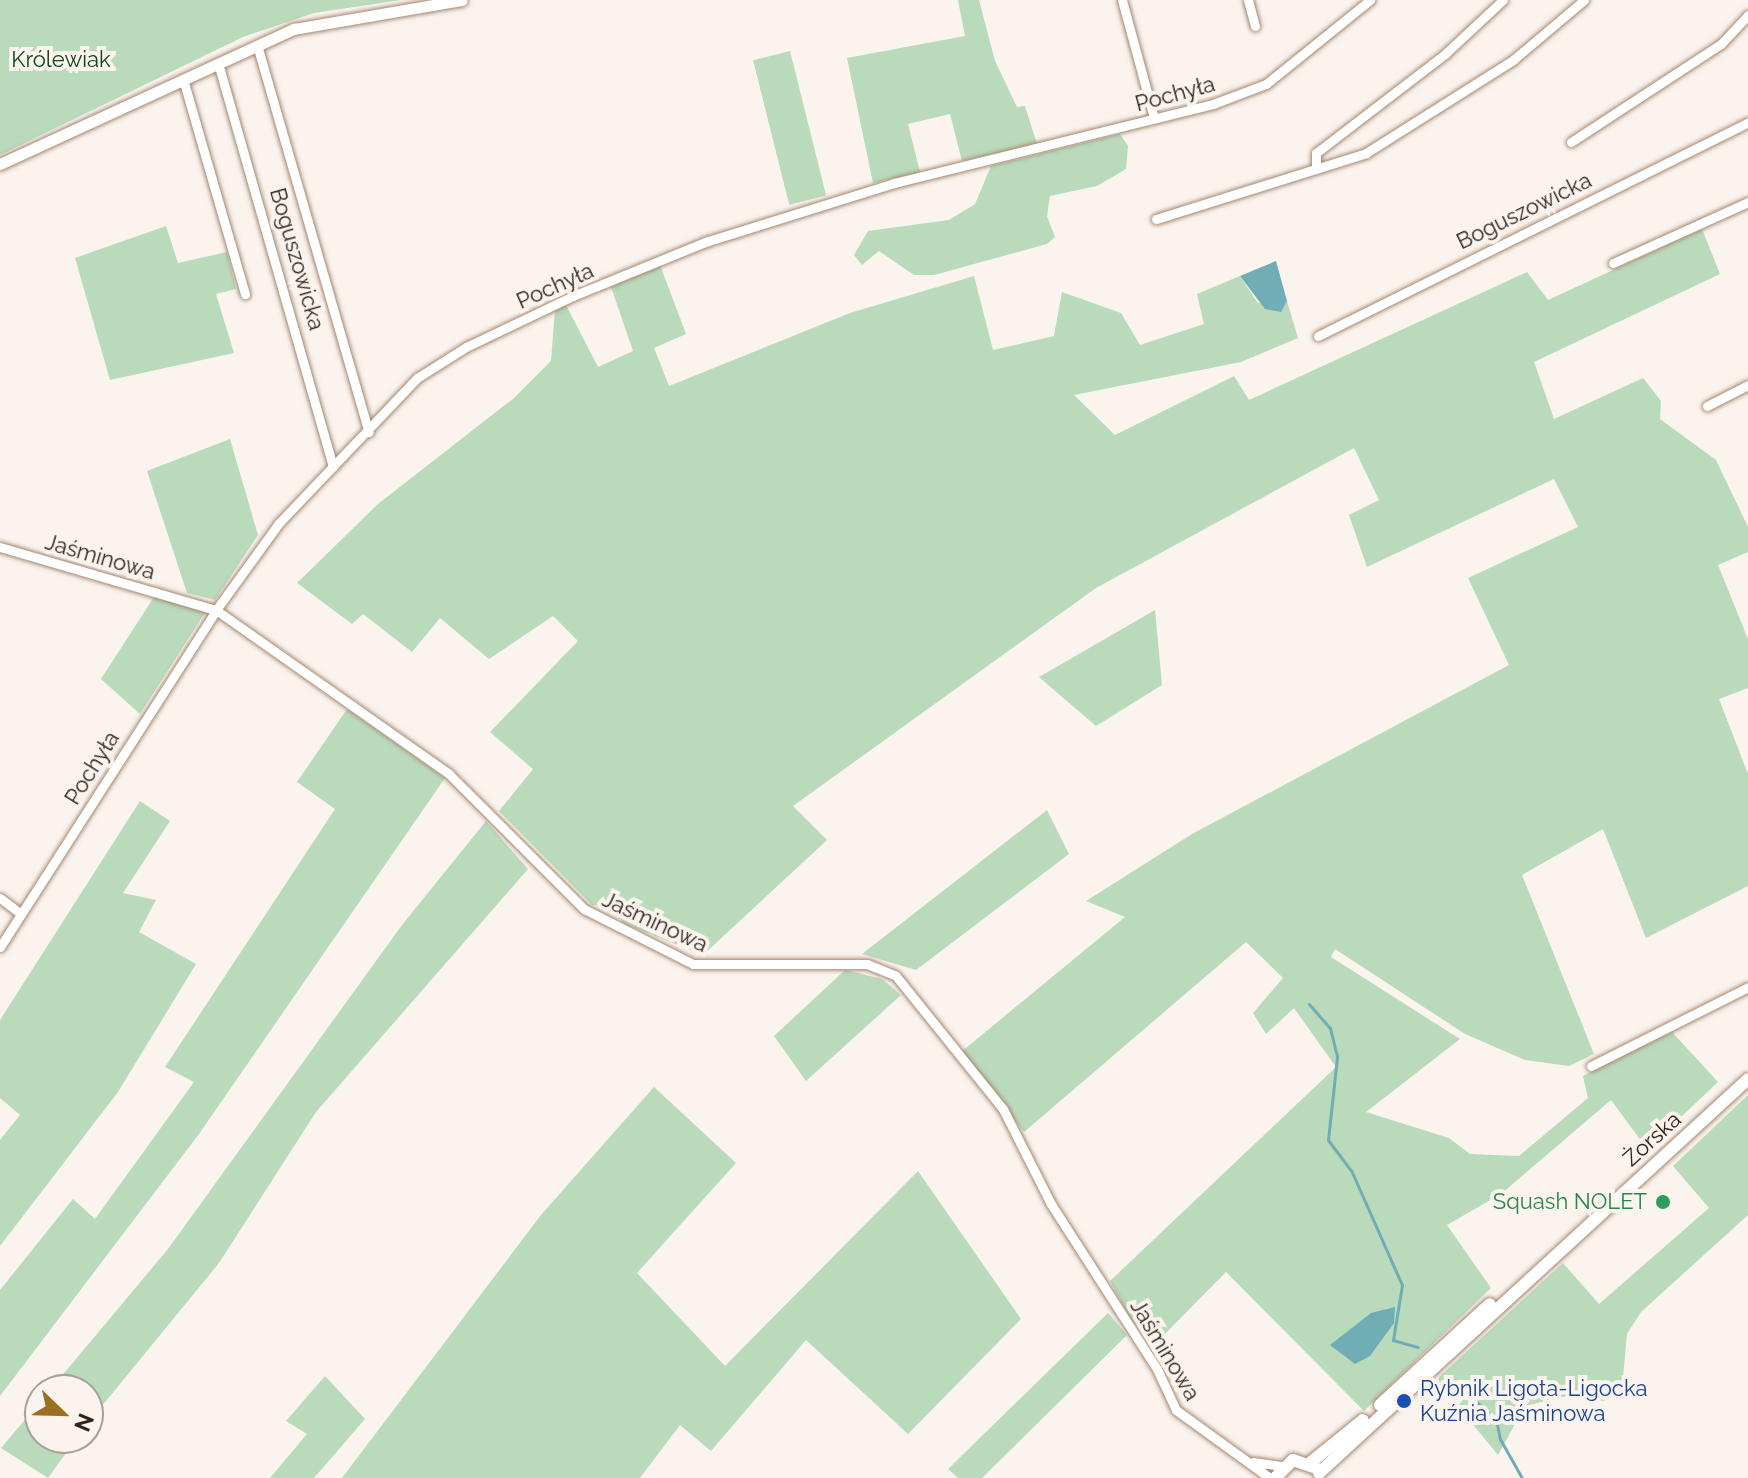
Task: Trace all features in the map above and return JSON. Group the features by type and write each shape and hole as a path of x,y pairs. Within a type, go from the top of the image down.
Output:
{"main road":[{"name":"Żorska","path":"1320,1476 1509,1292 1748,1079"},
{"name":"Żorska","path":"1310,1463 1474,1315 1509,1292"},
{"path":"1275,1474 1297,1460 1310,1463 1320,1476"}],"street":[{"path":"0,164 257,45 347,16 462,0"},
{"path":"1122,0 1154,118"},
{"path":"1248,0 1255,26"},
{"name":"Pochyła","path":"0,947 216,610 279,523 369,432 417,378 466,347 705,242 894,183 1154,118 1266,84 1370,0"},
{"path":"1316,169 1316,153 1445,54 1503,0"},
{"path":"1156,219 1316,169 1413,128 1513,60 1584,0"},
{"name":"Boguszowicka","path":"1571,142 1721,44 1748,15"},
{"name":"Boguszowicka","path":"257,45 369,432"},
{"name":"Boguszowicka","path":"218,63 333,467"},
{"path":"183,79 245,294"},
{"name":"Boguszowicka","path":"1318,336 1748,123"},
{"path":"1613,263 1748,202"},
{"path":"1707,406 1748,385"},
{"name":"Jaśminowa","path":"0,547 216,610 449,774 584,909 693,964 867,964 896,976 1003,1109 1051,1204 1157,1369 1176,1410 1250,1462 1275,1474"},
{"path":"0,898 21,914"},
{"path":"1591,1066 1748,987"},
{"name":"Jaśminowa","path":"1250,1462 1275,1474"}],"green space":[{"name":"Królewiak","path":"0,0 401,0 314,13 243,37 0,155"},
{"path":"958,0 979,0 995,61 1017,107 1025,106 1037,144 962,161 950,114 908,124 920,172 873,183 847,58 965,36"},
{"path":"790,51 826,196 789,205 753,60"},
{"path":"1120,134 1128,146 1126,169 1097,186 1050,196 1047,216 1055,237 1047,244 934,275 914,275 879,251 862,265 854,255 868,231 949,220 975,204 991,166"},
{"path":"166,226 178,263 227,252 236,289 216,294 234,353 110,380 75,258"},
{"path":"1702,229 1720,274 1534,362 1554,419 1643,378 1661,401 1660,419 1716,460 1748,527 1748,552 1718,565 1748,639 1748,688 1719,699 1748,774 1748,886 1646,938 1603,829 1522,875 1594,1054 1569,1066 1525,1060 1465,1034 1335,949 1331,957 1460,1039 1366,1112 1449,1138 1470,1154 1519,1156 1588,1098 1583,1076 1672,1032 1718,1082 1647,1149 1611,1100 1501,1194 1447,1225 1491,1288 1364,1411 1226,1272 1154,1345 1131,1320 1110,1281 1336,1067 1294,1008 1266,1034 1253,1013 1283,978 1246,942 1024,1132 961,1052 1125,917 1086,901 1192,834 1509,665 1468,578 1578,527 1554,479 1367,567 1349,515 1379,500 1354,448 1096,588 793,806 827,840 703,955 625,924 607,906 592,905 499,811 533,769 490,732 578,641 553,616 489,659 440,618 412,652 363,614 352,624 297,583 378,504 514,398 551,361 555,309 566,305 598,367 633,351 611,287 660,265 686,334 654,348 669,386 850,313 974,276 993,350 1054,336 1062,292 1121,313 1140,345 1204,324 1197,294 1240,276 1257,302 1281,311 1287,301 1298,338 1241,362 1074,395 1115,435 1234,376 1249,400 1527,272 1548,300"},
{"path":"230,439 258,535 215,600 187,593 147,471"},
{"path":"154,597 206,611 140,714 101,679"},
{"path":"1155,610 1162,685 1096,726 1039,677"},
{"path":"347,709 445,778 199,1134 0,1396 0,1290 73,1199 95,1219 194,1082 165,1067 335,809 297,782"},
{"path":"140,801 170,821 123,893 156,900 139,932 196,964 118,1092 0,1246 0,1140 20,1115 0,1098 0,1020"},
{"path":"1047,810 1069,854 916,970 862,954"},
{"path":"486,821 528,869 316,1112 219,1263 104,1403 104,1374 63,1374 168,1249 402,925"},
{"path":"845,970 882,979 901,995 806,1081 774,1036"},
{"path":"654,1087 736,1163 637,1273 725,1366 918,1171 1021,1319 908,1434 806,1340 711,1451 680,1425 640,1478 342,1478 541,1215"},
{"path":"1748,1095 1748,1215 1641,1312 1627,1334 1622,1388 1604,1401 1567,1396 1525,1406 1498,1455 1438,1382 1439,1377 1563,1263 1599,1304 1709,1208 1673,1166"},
{"path":"1108,1313 1127,1335 982,1478 958,1478 948,1469"},
{"path":"325,1376 365,1419 314,1478 270,1478 307,1434 286,1421"},
{"path":"24,1421 24,1454 65,1454 48,1478 1,1448"}],"water":[{"path":"1276,261 1287,301 1281,312 1265,309 1240,276"},
{"path":"1395,1307 1394,1323 1370,1356 1355,1364 1330,1345 1371,1313"}],"waterway":[{"path":"1309,1004 1330,1028 1337,1057 1328,1140 1351,1170 1402,1285 1393,1340 1418,1347"},
{"path":"1447,1376 1496,1419 1500,1439 1522,1478"}],"place":[{"name":"Squash NOLET","path":"1663,1202"},
{"name":"Rybnik Ligota-Ligocka Kuźnia Jaśminowa","path":"1404,1401"}]}
